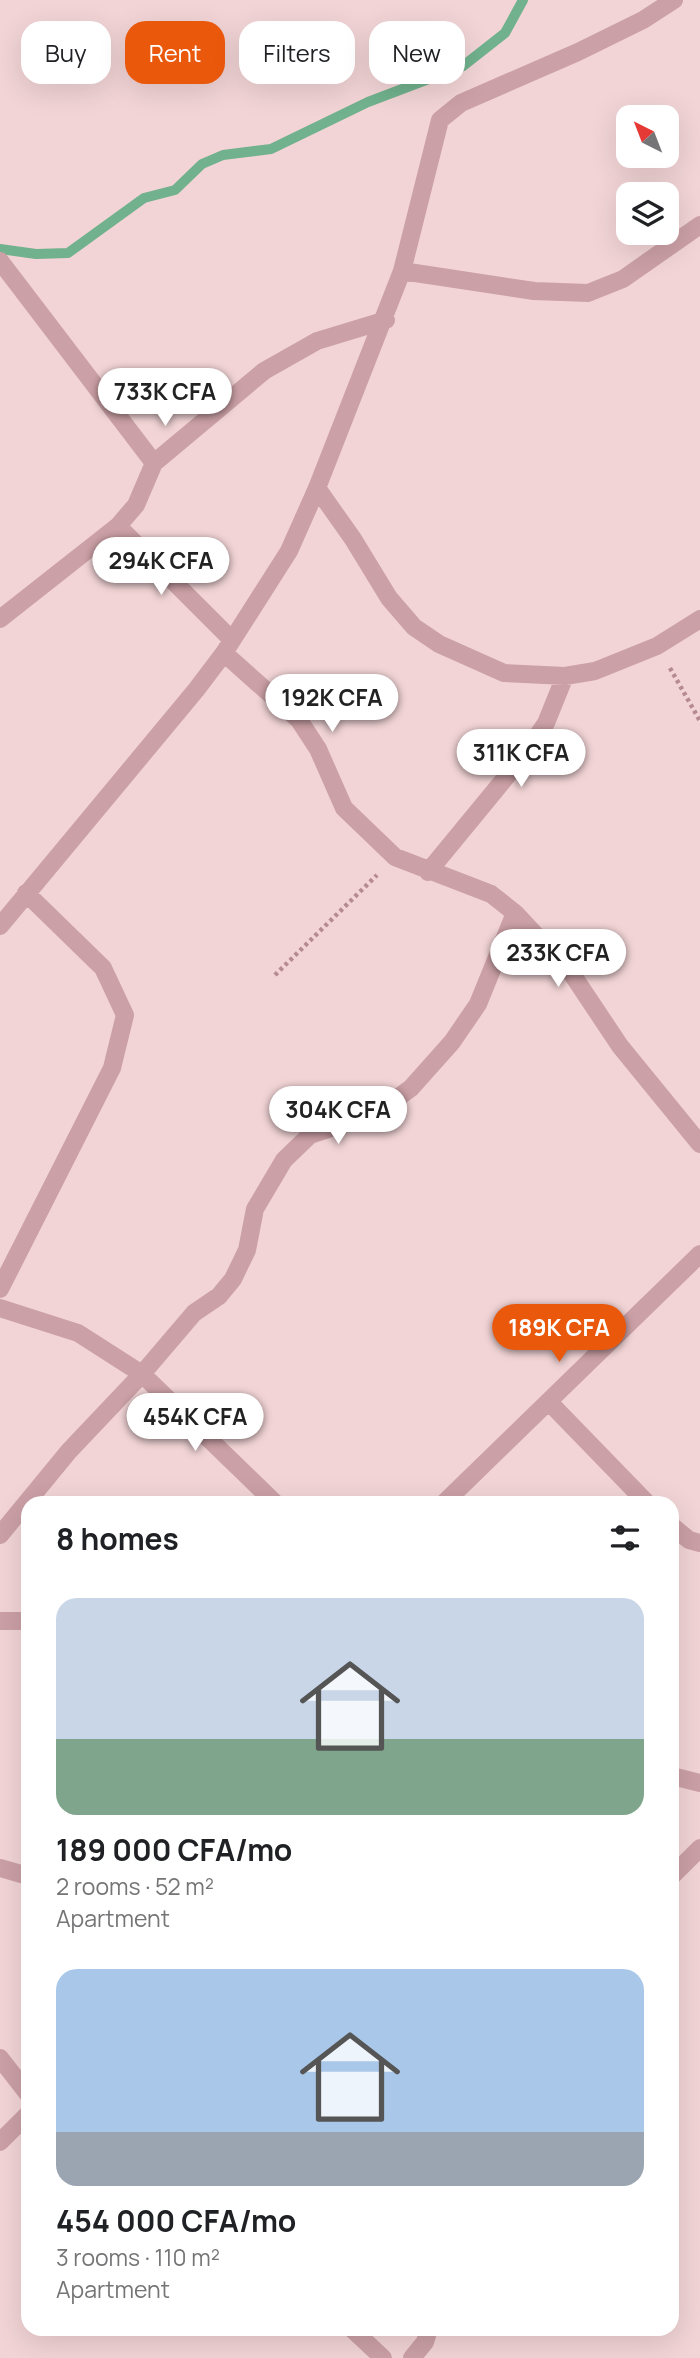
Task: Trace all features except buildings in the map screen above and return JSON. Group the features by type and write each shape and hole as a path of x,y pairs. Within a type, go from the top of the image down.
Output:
{"street":[{"path":"0,926 14,900 228,647 289,551 386,320 402,271 440,120 461,103 579,52 643,20 674,0"},
{"path":"402,271 534,291 588,293 623,279 700,225"},
{"path":"0,261 154,463"},
{"path":"0,619 118,526 136,505 154,463 264,371 317,341 386,320"},
{"path":"317,488 353,539 389,598 414,626 439,644 504,673 565,676 595,671 657,646 700,619"},
{"path":"118,526 228,647 299,720 326,764 344,808 396,858 491,894 515,913 572,974 620,1045 700,1144"},
{"path":"428,872 525,754 546,723 565,676"},
{"path":"0,1289 112,1068 125,1015 103,968 14,900"},
{"path":"32,1496 69,1451 142,1374 194,1313 219,1296 233,1279 247,1250 255,1209 284,1160 310,1135 377,1113 411,1088 452,1042 478,1004 515,913"},
{"path":"451,1496 700,1254"},
{"path":"0,1308 78,1333 142,1374 261,1496"},
{"path":"549,1402 640,1496"},
{"path":"0,1535 21,1509"},
{"path":"679,1532 700,1544"},
{"path":"0,1621 21,1621"},
{"path":"679,1778 700,1783"},
{"path":"679,1869 700,1848"},
{"path":"0,1868 21,1874"},
{"path":"0,2058 21,2085"},
{"path":"0,2142 21,2121"},
{"path":"359,2336 383,2358"},
{"path":"412,2358 427,2336"}],"path":[{"path":"657,646 700,720"},
{"path":"275,975 396,858"}],"waterway":[{"path":"0,249 36,254 68,253 144,198 175,190 202,164 223,155 271,149 368,102 463,66 505,33 523,0"}]}
